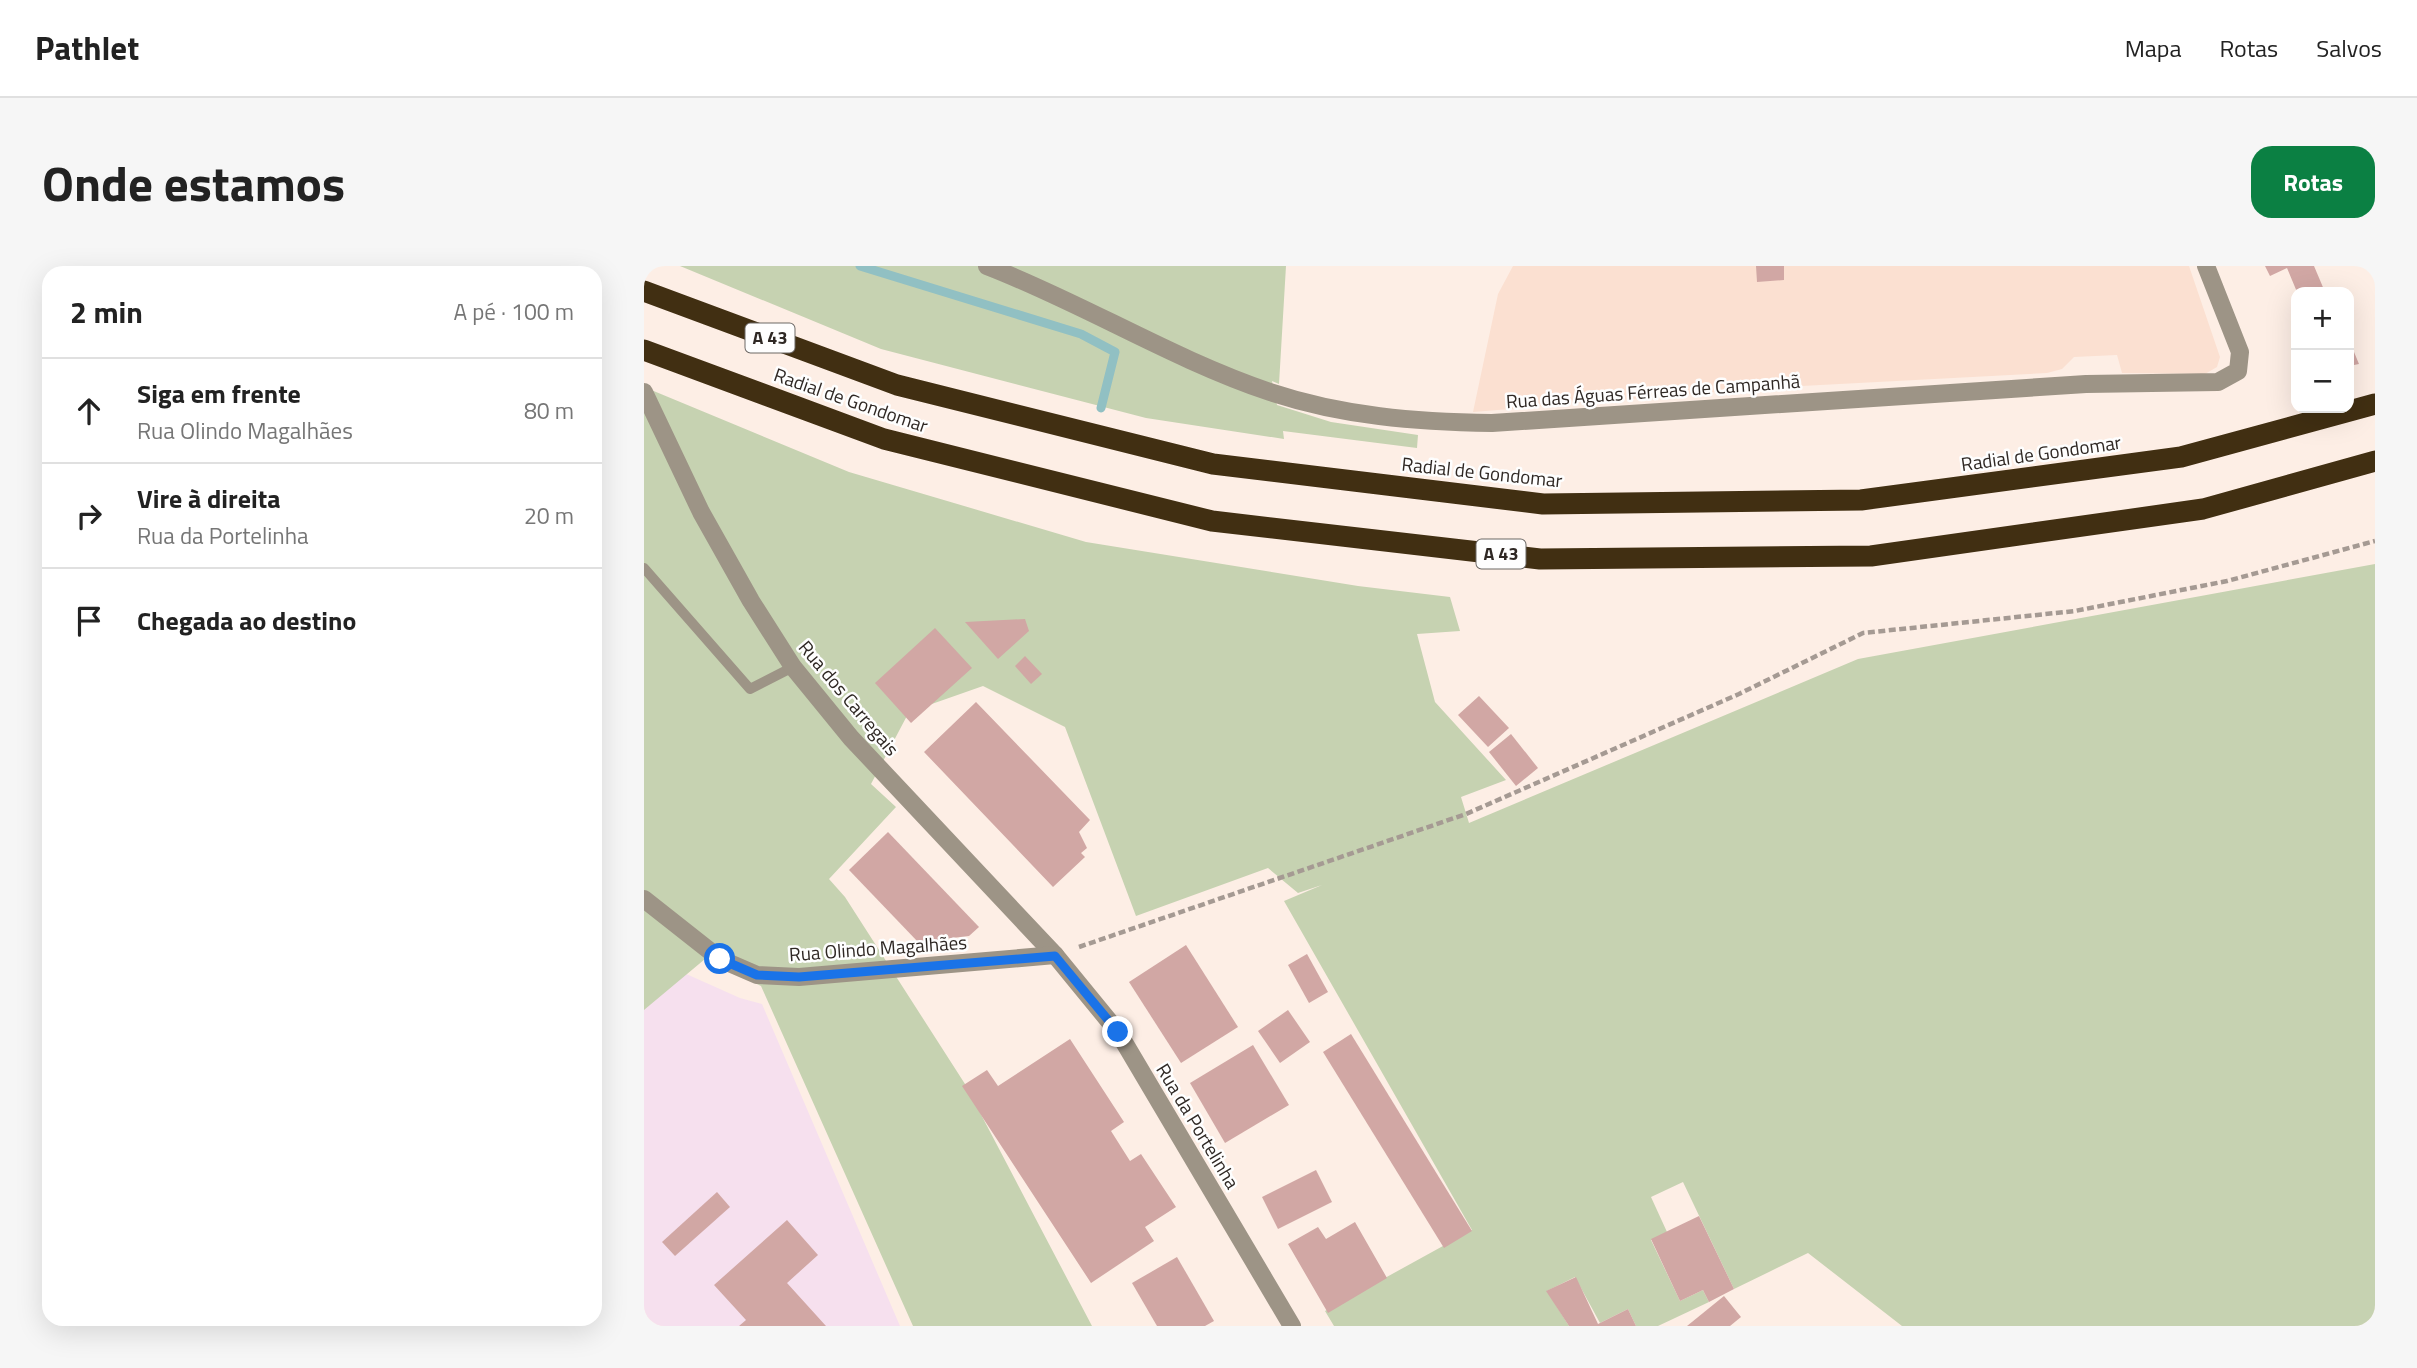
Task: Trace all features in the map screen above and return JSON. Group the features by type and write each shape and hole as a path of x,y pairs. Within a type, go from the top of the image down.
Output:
{"highway":[{"name":"Radial de Gondomar","path":"644,291 897,385 1213,464 1543,504 1861,500 2181,457 2375,404"},
{"name":"Radial de Gondomar","path":"644,350 884,439 1212,521 1540,559 1871,556 2203,509 2375,461"}],"street":[{"name":"Rua das Águas Férreas de Campanhã","path":"987,266 1045,288 1162,347 1269,392 1335,410 1414,422 1492,423 2087,384 2218,382 2238,371 2240,352 2206,266"},
{"name":"Rua dos Carregais","path":"644,392 701,512 751,601 793,667 851,738 1055,956"},
{"name":"Rua Olindo Magalhães","path":"644,899 720,959 757,975 799,977 1055,956"},
{"name":"Rua da Portelinha","path":"1055,956 1118,1032 1292,1326"}],"lane":[{"path":"644,568 750,689 793,667"}],"path":[{"path":"1055,956 1465,814 1739,694 1863,633 2075,611 2227,581 2375,541"}],"shaded area":[{"path":"1513,266 2189,266 2220,357 2217,367 2205,374 2122,373 2117,355 2074,357 2062,369 2047,373 1766,388 1473,412 1498,294"},
{"path":"684,973 740,998 762,1004 900,1326 644,1326 644,998"}],"green space":[{"path":"680,266 1286,266 1279,384 1272,381 1277,405 1331,422 1418,435 1417,448 1283,431 1284,439 1146,418 881,349"},
{"path":"644,387 849,472 1086,542 1358,586 1450,597 1460,631 1417,634 1435,702 1506,780 1461,797 1469,823 1858,659 2375,564 2375,1326 1902,1326 1808,1253 1734,1289 1683,1182 1651,1197 1667,1232 1651,1240 1680,1301 1703,1290 1709,1302 1658,1326 1636,1326 1628,1309 1600,1323 1575,1277 1547,1291 1569,1326 1334,1326 1325,1311 1472,1230 1284,901 1322,885 1298,893 1268,868 1136,916 1065,727 983,686 909,712 871,784 896,807 829,879 845,897 965,1084 1092,1326 913,1326 761,986 705,959 644,1010"}],"building":[{"path":"1756,266 1784,266 1784,280 1757,282"},
{"path":"2265,266 2314,266 2323,287 2295,287 2287,268 2270,276"},
{"path":"2354,352 2359,364 2354,365"},
{"path":"1025,619 1029,631 998,659 965,622"},
{"path":"935,628 972,668 911,723 875,683"},
{"path":"1025,656 1042,674 1031,684 1015,666"},
{"path":"1479,696 1509,728 1488,747 1458,715"},
{"path":"976,702 1090,820 1079,832 1087,848 1081,853 1085,857 1053,887 924,752"},
{"path":"1511,734 1538,768 1516,786 1489,752"},
{"path":"888,832 979,927 969,936 918,942 849,870"},
{"path":"1186,945 1238,1027 1181,1063 1129,982"},
{"path":"1307,954 1328,992 1309,1003 1288,965"},
{"path":"1288,1010 1310,1042 1280,1063 1258,1031"},
{"path":"1351,1034 1472,1231 1444,1248 1323,1052"},
{"path":"1070,1039 1124,1122 1111,1131 1130,1161 1141,1154 1176,1207 1145,1227 1154,1241 1091,1283 962,1086 987,1070 998,1086"},
{"path":"1253,1045 1289,1105 1225,1143 1190,1083"},
{"path":"1316,1170 1332,1202 1278,1229 1262,1197"},
{"path":"717,1192 730,1207 675,1256 662,1242"},
{"path":"1699,1216 1734,1289 1709,1302 1703,1290 1680,1301 1651,1239"},
{"path":"787,1220 818,1255 787,1283 826,1326 739,1326 746,1320 714,1285"},
{"path":"1355,1222 1387,1278 1328,1313 1288,1244 1318,1227 1326,1239"},
{"path":"1177,1257 1214,1321 1205,1326 1157,1326 1132,1283"},
{"path":"1576,1277 1598,1324 1628,1309 1636,1326 1569,1326 1546,1291"},
{"path":"1724,1296 1741,1317 1730,1326 1687,1326"}],"waterway":[{"path":"860,266 1081,334 1115,352 1101,408"}],"route":[{"path":"720,959 757,975 799,977 1055,956 1118,1032"}]}
